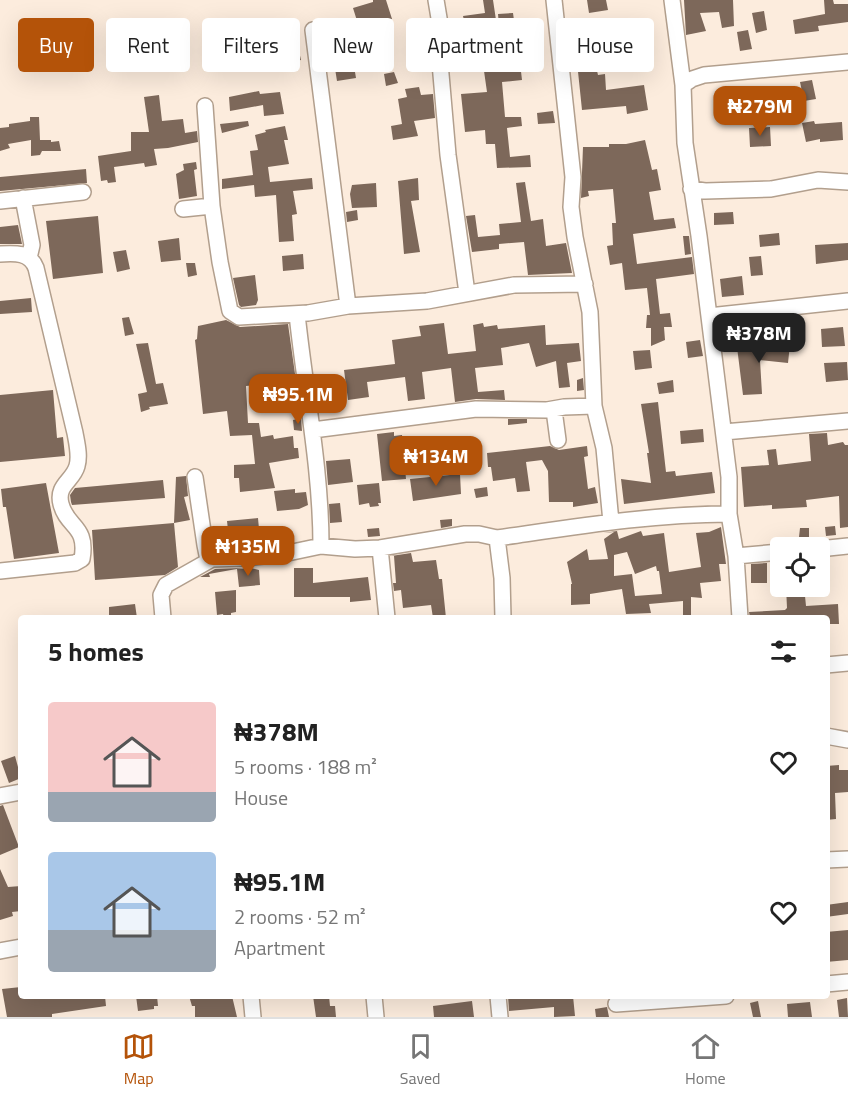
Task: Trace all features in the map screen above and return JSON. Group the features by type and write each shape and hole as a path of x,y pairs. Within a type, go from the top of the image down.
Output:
{"street":[{"path":"436,0 440,24 440,63 448,155 467,293"},
{"path":"554,0 573,177 572,207 575,237 592,330 594,406 604,448 611,522"},
{"path":"672,0 683,85 685,143 729,477 729,514 736,556 740,615"},
{"path":"683,85 704,75 848,62"},
{"path":"318,72 348,306"},
{"path":"205,106 213,189 212,206 230,311 239,316 297,314 348,306 427,301 514,285 585,284"},
{"path":"691,189 705,191 771,189 818,180 848,182"},
{"path":"0,201 83,192"},
{"path":"23,198 32,245 29,258"},
{"path":"183,208 212,206"},
{"path":"0,254 22,255 29,258 33,261 39,278 79,459 75,473 64,484 60,492 61,504 84,541 82,559 67,566 0,571"},
{"path":"709,316 848,301"},
{"path":"297,314 313,430 321,514 321,546"},
{"path":"313,430 476,409 554,410 564,407 594,406"},
{"path":"554,410 558,440"},
{"path":"724,432 848,421"},
{"path":"195,477 207,555 212,558"},
{"path":"163,615 161,595 166,585 212,558 245,558 283,554 321,546 356,549 380,548 465,534 497,538 611,522 684,515 729,514"},
{"path":"497,538 502,578 503,615"},
{"path":"830,548 848,546"},
{"path":"380,548 387,615"},
{"path":"736,556 770,553"},
{"path":"830,665 848,663"},
{"path":"830,737 848,740"},
{"path":"0,796 18,793"},
{"path":"830,860 848,859"},
{"path":"0,951 18,948"},
{"path":"830,984 848,982"},
{"path":"251,999 253,1017"},
{"path":"374,999 376,1017"},
{"path":"498,999 500,1017"},
{"path":"615,1006 693,999"}],"building":[{"path":"373,0 386,0 392,18 356,18 353,8 373,2"},
{"path":"483,0 493,0 496,18 463,18 463,16 485,13"},
{"path":"587,0 606,0 608,10 589,13"},
{"path":"684,0 733,0 734,26 722,28 719,12 700,13 706,31 686,35"},
{"path":"824,0 833,0 834,4 848,4 848,22 818,26 819,31 795,34 793,20 825,14"},
{"path":"764,11 767,30 756,33 752,13"},
{"path":"513,13 514,18 498,18 498,14"},
{"path":"748,30 752,49 740,51 737,32"},
{"path":"336,72 355,72 356,78 337,81"},
{"path":"394,72 398,83 386,86 384,74"},
{"path":"484,72 521,72 522,80 502,82 505,117 521,117 522,126 507,128 510,157 530,155 531,167 497,168 495,144 486,144 485,130 465,132 461,94 487,92"},
{"path":"578,72 605,74 606,90 644,85 648,110 627,114 626,106 582,110"},
{"path":"812,80 816,99 804,101 800,82"},
{"path":"419,87 421,95 433,94 435,118 414,121 418,136 393,140 391,126 402,124 398,99 407,97 405,89"},
{"path":"259,91 260,94 280,92 284,114 264,116 263,105 230,111 229,97"},
{"path":"159,95 162,121 183,119 185,133 197,131 198,142 154,149 157,165 145,167 144,163 114,167 116,182 101,181 98,156 131,151 131,132 149,132 144,97"},
{"path":"799,104 800,122 782,124 780,106"},
{"path":"553,111 555,123 538,124 537,113"},
{"path":"30,117 39,117 40,140 59,141 61,151 42,151 40,155 31,156 31,140 8,144 10,148 0,151 0,128 9,127 9,124 30,121"},
{"path":"248,121 249,126 222,133 220,124"},
{"path":"814,121 815,124 842,122 843,140 820,142 820,139 806,142 802,123"},
{"path":"285,126 288,140 284,140 289,164 268,167 270,182 312,178 313,189 293,191 297,214 292,215 294,241 279,242 276,195 255,197 254,185 222,189 222,179 253,175 250,151 258,150 255,135 266,132 265,130"},
{"path":"770,127 771,146 750,147 749,128"},
{"path":"645,140 652,170 657,169 661,190 649,192 654,220 674,218 676,228 633,234 637,264 692,257 694,274 656,279 660,314 670,313 672,327 664,327 665,340 651,346 651,328 646,328 647,315 650,315 647,288 625,290 622,263 610,265 607,246 613,245 612,223 616,223 613,189 588,191 589,196 581,198 583,147 609,147 609,144 626,144"},
{"path":"196,162 197,169 194,170 197,196 179,199 176,174 184,170 183,164"},
{"path":"86,169 87,183 0,191 0,177"},
{"path":"418,178 419,200 411,201 420,252 404,254 398,181"},
{"path":"525,182 531,221 543,219 546,246 566,243 572,273 528,275 524,242 499,244 499,249 472,252 466,216 475,215 478,237 500,235 499,224 521,222 516,183"},
{"path":"376,183 377,207 352,208 350,194 352,185"},
{"path":"357,210 358,220 347,222 346,212"},
{"path":"733,212 734,224 714,225 714,213"},
{"path":"98,216 103,273 53,279 46,221"},
{"path":"18,225 22,244 0,244 0,227"},
{"path":"779,233 780,245 760,247 759,235"},
{"path":"683,236 689,236 691,254 685,255"},
{"path":"179,238 181,260 161,262 158,241"},
{"path":"848,243 848,260 816,264 815,245"},
{"path":"126,250 130,269 117,272 113,252"},
{"path":"303,254 304,269 283,271 282,256"},
{"path":"761,256 763,275 751,276 749,257"},
{"path":"186,263 195,263 197,275 188,277"},
{"path":"255,275 258,300 256,305 241,307 233,278"},
{"path":"742,276 744,295 722,297 720,279"},
{"path":"31,298 32,312 0,314 0,301"},
{"path":"129,317 134,334 125,336 122,318"},
{"path":"226,320 240,327 288,324 296,381 246,386 248,423 259,423 261,437 273,435 274,439 293,436 294,448 298,448 299,458 269,463 275,488 240,492 239,478 234,478 234,465 255,464 252,435 230,436 227,411 203,414 195,340 198,326"},
{"path":"444,323 448,354 476,351 473,325 483,323 484,327 497,325 498,329 545,325 546,345 579,343 581,361 567,363 570,387 559,388 556,361 536,367 529,343 501,348 503,365 475,368 478,392 504,390 505,400 476,399 455,402 451,368 422,372 425,399 408,401 405,377 367,382 369,397 348,400 344,370 395,364 392,340 421,336 419,326"},
{"path":"843,327 845,346 822,347 821,329"},
{"path":"700,340 703,356 688,358 686,342"},
{"path":"768,342 790,344 788,363 760,360 762,394 743,395 737,347 767,345"},
{"path":"148,343 156,384 163,383 168,404 149,407 150,409 141,412 138,394 147,392 136,344"},
{"path":"650,350 652,368 635,370 633,351"},
{"path":"847,362 848,380 826,382 824,363"},
{"path":"583,378 584,390 577,391 577,380"},
{"path":"673,380 674,392 659,394 657,383"},
{"path":"53,390 57,438 63,437 65,456 0,462 0,395"},
{"path":"658,402 666,472 675,471 676,476 712,472 715,493 624,504 621,479 651,483 641,404"},
{"path":"301,418 302,431 294,430 293,420"},
{"path":"508,419 527,419 527,423 508,425"},
{"path":"703,429 704,442 681,444 680,431"},
{"path":"394,432 394,436 402,435 406,479 382,481 377,434"},
{"path":"827,433 828,445 843,442 848,445 848,527 840,528 839,496 806,500 807,507 772,509 772,505 744,507 741,467 769,465 767,450 776,449 778,465 811,461 809,434"},
{"path":"550,446 559,450 587,446 588,456 584,457 588,489 595,487 598,503 573,507 573,502 549,502 548,471 542,460 526,462 530,491 517,492 515,478 493,481 491,467 488,467 487,453"},
{"path":"350,459 353,482 328,485 326,461"},
{"path":"460,474 461,494 413,501 410,479"},
{"path":"186,476 188,496 184,497 190,520 174,523 176,477"},
{"path":"163,480 165,498 72,505 71,502 70,495 75,488"},
{"path":"46,483 59,553 14,559 1,489"},
{"path":"379,483 381,503 378,503 379,506 370,507 369,503 359,505 357,485"},
{"path":"487,487 488,496 476,498 474,489"},
{"path":"295,489 295,493 306,492 308,505 299,509 277,511 274,491"},
{"path":"340,503 342,522 330,523 329,504"},
{"path":"258,518 259,529 242,532 241,529 228,530 227,521"},
{"path":"452,519 452,526 441,528 440,520"},
{"path":"174,523 178,567 165,575 95,580 92,530"},
{"path":"835,526 836,535 826,536 825,527"},
{"path":"721,527 726,564 719,564 721,581 700,583 702,598 691,597 691,615 683,615 683,601 649,604 651,613 626,614 622,589 590,594 590,604 571,605 572,584 567,562 587,549 589,560 608,559 604,539 614,532 603,533 617,531 619,539 641,531 643,536 664,533 669,572 701,567 696,533 709,532","holes":["627,552 635,574 656,566 659,571 662,594 635,596 632,574 614,576 614,555"]},
{"path":"379,528 380,536 368,537 367,529"},
{"path":"800,528 809,528 809,537 799,537"},
{"path":"411,553 413,562 436,560 439,579 442,579 446,615 433,615 431,605 403,608 401,590 394,591 393,583 396,583 394,556 391,556"},
{"path":"767,563 767,583 751,583 751,564"},
{"path":"242,568 209,574 210,577 200,577 215,569"},
{"path":"294,568 313,568 313,583 368,577 371,600 350,602 350,597 294,597"},
{"path":"237,569 259,570 260,585 239,587"},
{"path":"236,590 236,612 231,615 217,615 215,592"},
{"path":"786,597 805,597 806,606 838,604 839,624 830,624 830,615 750,615 749,612 785,610"},
{"path":"135,604 137,615 109,615 109,607"},
{"path":"15,756 18,779 9,783 1,761"},
{"path":"839,765 839,770 848,770 848,792 835,793 836,819 830,820 830,766"},
{"path":"3,805 18,847 0,855 0,806"},
{"path":"0,869 8,887 18,886 18,911 12,912 13,916 0,920"},
{"path":"848,902 848,914 830,916 830,904"},
{"path":"848,930 848,960 830,962 830,932"},
{"path":"18,987 18,999 105,999 106,1006 52,1014 52,1017 7,1017 2,989"},
{"path":"847,998 848,1017 839,1017 837,1000"},
{"path":"136,999 157,999 158,1006 154,1006 154,1009 138,1011"},
{"path":"190,999 233,999 237,1017 195,1017 195,1006 192,1006"},
{"path":"313,999 329,999 330,1006 335,1006 336,1017 316,1017"},
{"path":"508,999 573,999 575,1016 554,1017 554,1007 509,1011"},
{"path":"472,1001 474,1017 434,1017 433,1006"},
{"path":"758,1001 761,1017 753,1017 750,1003"},
{"path":"810,1002 812,1017 788,1017 787,1004"},
{"path":"607,1007 609,1017 596,1017 595,1009"}]}
